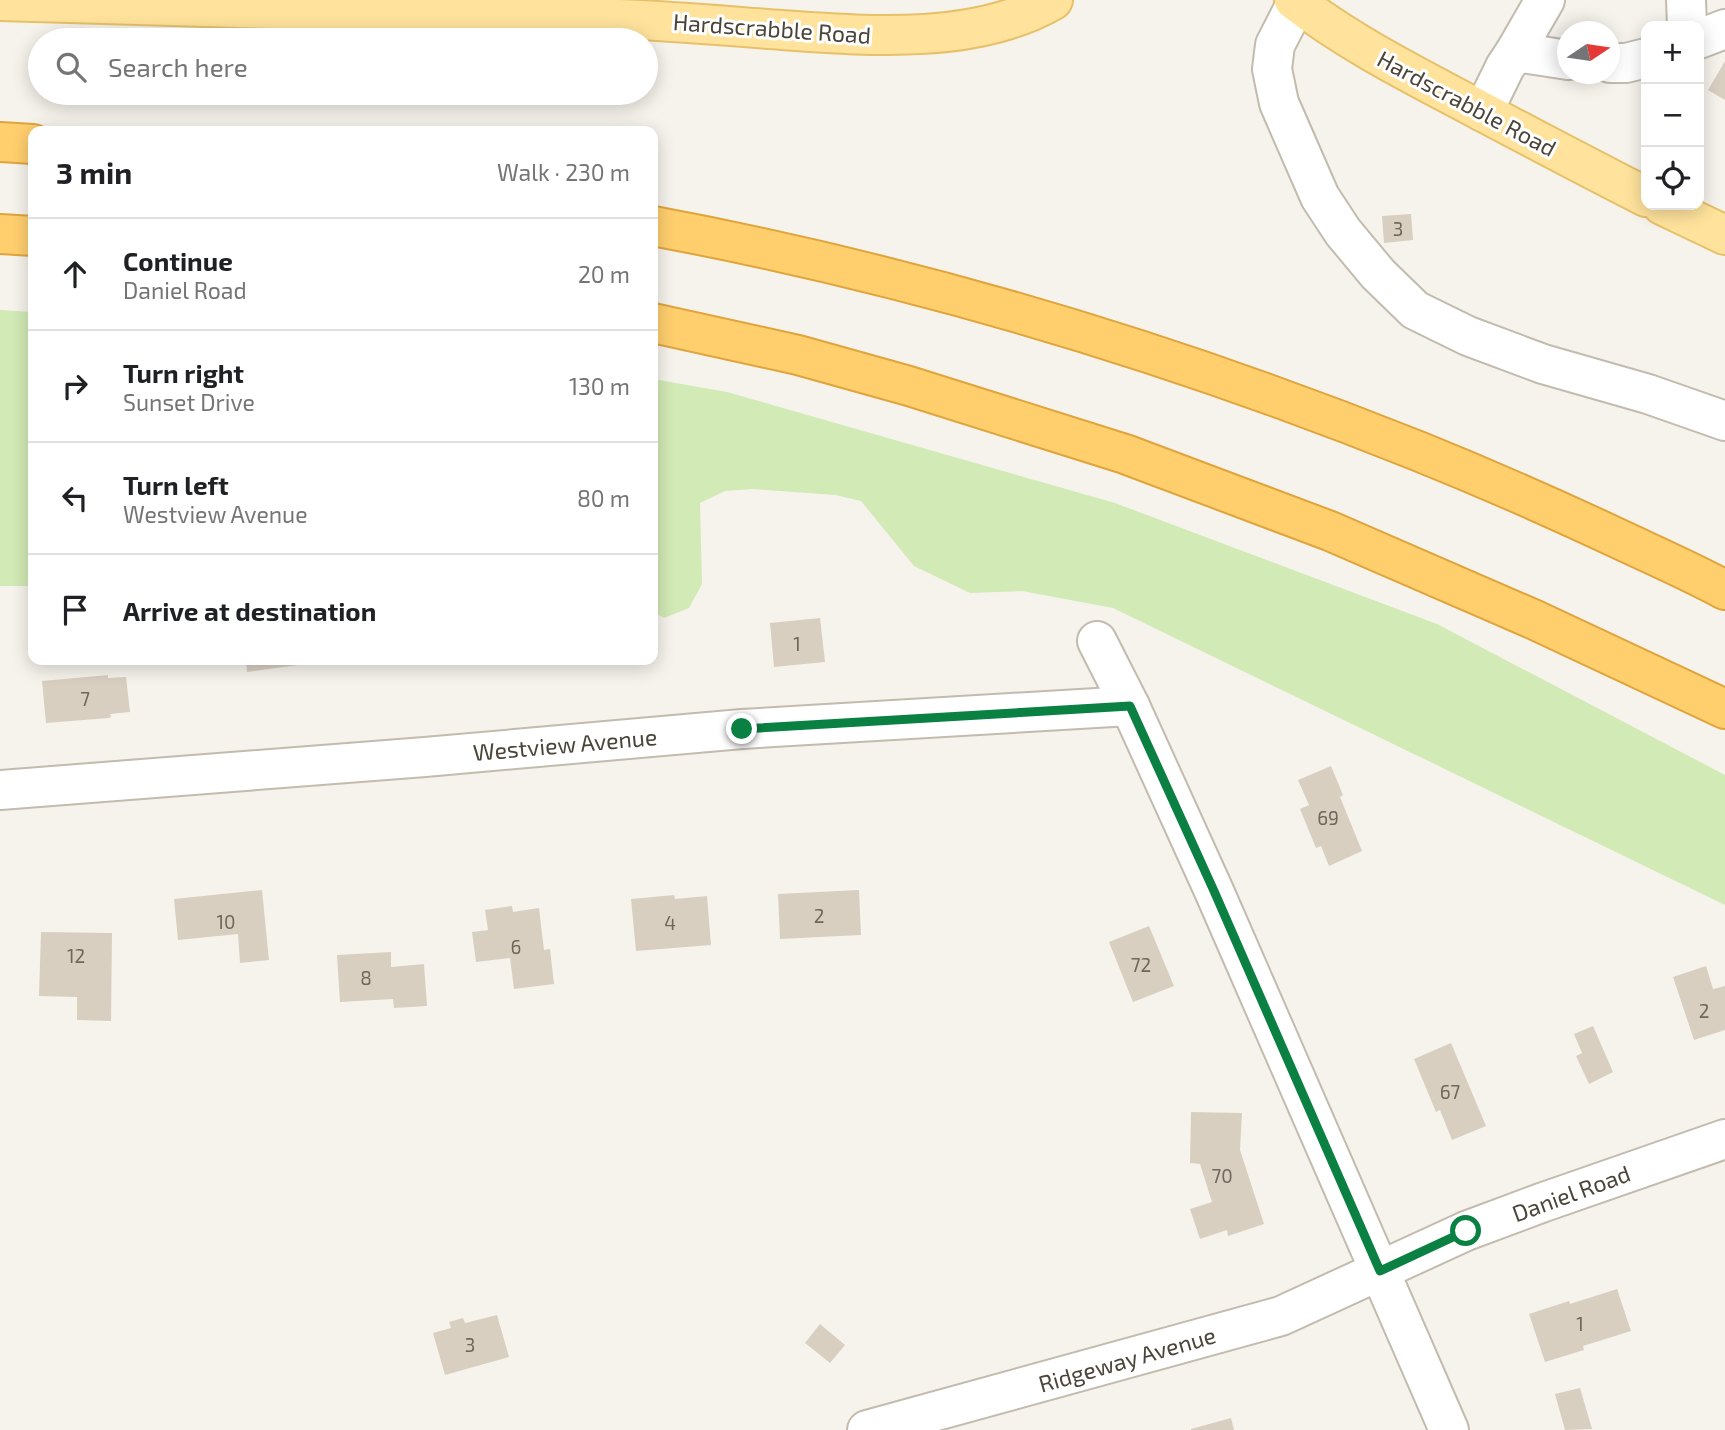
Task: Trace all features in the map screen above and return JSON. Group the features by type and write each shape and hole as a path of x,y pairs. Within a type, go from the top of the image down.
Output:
{"highway":[{"path":"0,142 28,144"},
{"path":"658,227 929,287 1154,354 1293,403 1482,477 1589,524 1725,590"},
{"path":"0,234 28,236"},
{"path":"658,324 798,355 1125,454 1330,531 1535,620 1725,709"}],"main road":[{"path":"0,1 486,15 614,11 681,0"},
{"name":"Hardscrabble Road","path":"486,15 646,20 854,35 911,35 961,31 1002,21 1053,0"},
{"name":"Hardscrabble Road","path":"1295,1 1320,21 1380,57 1641,194"},
{"path":"1672,210 1725,236"}],"street":[{"path":"1483,112 1505,66 1545,0"},
{"path":"1686,0 1687,21"},
{"path":"1295,1 1275,45 1272,69 1279,103 1320,197 1343,232 1378,274 1415,310 1468,336 1544,364 1648,394 1725,421"},
{"path":"1704,36 1725,29"},
{"path":"1515,52 1557,58"},
{"path":"1620,63 1641,59"},
{"path":"1097,641 1130,706 1214,891 1449,1430"},
{"name":"Westview Avenue","path":"0,790 742,729 1130,706"},
{"name":"Daniel Road","path":"1380,1271 1466,1231 1725,1139"},
{"name":"Ridgeway Avenue","path":"867,1430 1281,1316 1380,1271"}],"green space":[{"path":"0,310 28,312 28,586 0,586"},
{"path":"658,380 727,392 1115,503 1437,624 1725,775 1725,905 1113,608 1022,591 970,593 914,566 861,501 835,495 752,489 725,491 700,503 702,584 689,608 664,618 658,615"}],"building":[{"path":"1725,61 1725,100 1708,90"},
{"path":"1411,214 1413,240 1384,243 1382,216"},
{"path":"820,618 825,662 774,667 770,623"},
{"path":"246,665 298,665 247,672"},
{"path":"108,675 108,678 126,677 130,712 110,714 109,718 46,723 42,681"},
{"path":"1331,766 1343,795 1340,797 1362,851 1329,866 1321,846 1316,848 1300,809 1309,805 1298,780"},
{"path":"262,890 269,960 240,963 238,934 178,940 174,899"},
{"path":"859,890 861,935 780,939 778,894"},
{"path":"674,895 675,899 707,896 711,945 636,951 631,899"},
{"path":"512,906 513,912 539,908 544,950 550,949 554,984 514,989 510,958 476,962 472,932 488,930 485,910"},
{"path":"1149,926 1174,986 1133,1002 1109,942"},
{"path":"41,932 112,933 111,1021 77,1020 77,997 39,996"},
{"path":"391,952 391,967 424,964 427,1006 394,1008 393,999 340,1002 337,955"},
{"path":"1706,966 1713,989 1725,986 1725,1030 1694,1040 1673,977"},
{"path":"1593,1026 1613,1072 1589,1084 1576,1056 1582,1053 1574,1034"},
{"path":"1451,1043 1486,1126 1452,1140 1440,1110 1436,1112 1414,1059"},
{"path":"1191,1112 1242,1113 1240,1150 1264,1224 1228,1236 1227,1230 1200,1239 1190,1209 1212,1202 1200,1164 1190,1163"},
{"path":"1617,1289 1631,1331 1583,1346 1584,1350 1545,1362 1529,1314"},
{"path":"497,1315 509,1357 445,1375 433,1333 451,1328 449,1322 463,1318 465,1323"},
{"path":"820,1324 845,1345 830,1363 805,1343"},
{"path":"1580,1388 1592,1429 1565,1430 1555,1394"},
{"path":"1231,1418 1234,1430 1191,1430 1191,1429"}],"route":[{"path":"742,729 1130,706 1380,1271 1466,1231"}]}
